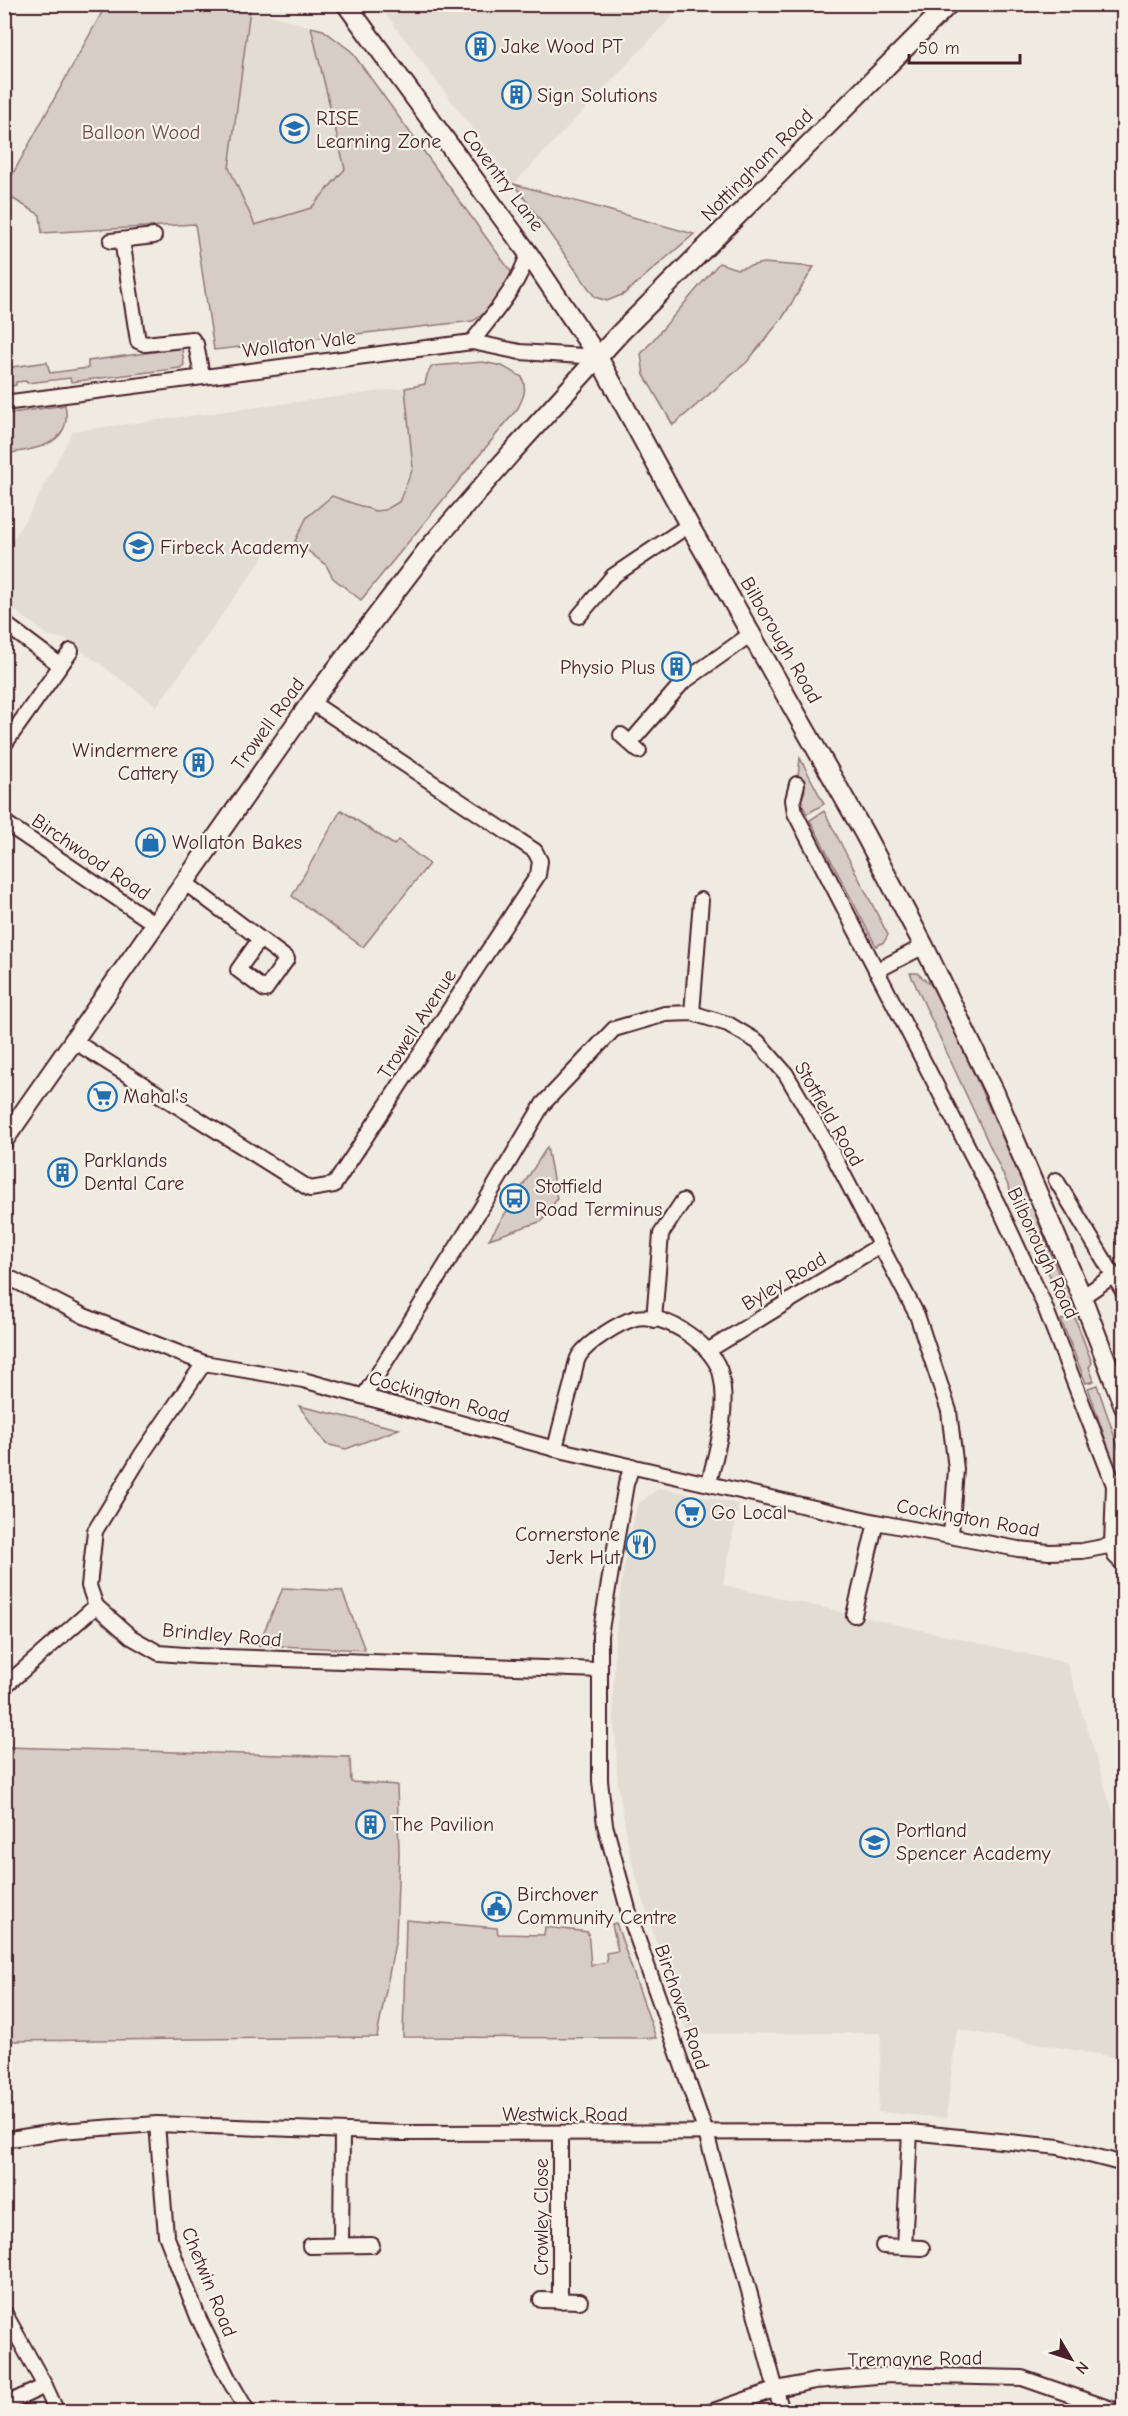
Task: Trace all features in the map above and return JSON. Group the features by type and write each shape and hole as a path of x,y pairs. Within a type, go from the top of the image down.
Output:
{"main road":[{"name":"Coventry Lane","path":"346,4 528,253 598,357"},
{"name":"Nottingham Road","path":"598,357 949,4"},
{"name":"Bilborough Road","path":"598,357 689,525 864,833 924,946 995,1094 1082,1297 1124,1407"},
{"name":"Trowell Road","path":"4,1140 311,702 427,550 598,357"}],"street":[{"path":"154,236 117,241 138,340 145,344 192,339 196,344 202,376"},
{"path":"472,342 513,287 525,266 528,253"},
{"name":"Wollaton Vale","path":"4,403 472,342 535,354 598,357"},
{"path":"579,616 613,576 689,525"},
{"path":"4,623 60,665"},
{"path":"630,743 682,683 751,634"},
{"path":"4,745 71,651"},
{"name":"Trowell Avenue","path":"72,1041 310,1189 334,1185 538,875 540,861 535,851 311,702"},
{"name":"Bilborough Road","path":"797,784 793,800 795,813 998,1204 1043,1302 1114,1485 1118,1544"},
{"name":"Birchwood Road","path":"4,822 155,924"},
{"path":"184,882 260,939"},
{"path":"692,1013 697,977 701,900"},
{"path":"876,971 924,946"},
{"name":"Stotfield Road","path":"364,1396 543,1104 614,1029 666,1014 692,1013 728,1024 758,1042 786,1074 832,1153 917,1315 949,1411 956,1469 951,1535"},
{"path":"1056,1180 1124,1293"},
{"path":"654,1320 662,1234 683,1201"},
{"name":"Byley Road","path":"709,1350 879,1246"},
{"name":"Cockington Road","path":"4,1275 84,1316 204,1363 303,1380 555,1449 876,1522 1018,1549 1049,1552 1082,1551 1118,1544"},
{"name":"Bilborough Road","path":"1082,1297 1114,1275"},
{"path":"555,1449 579,1356 615,1327 637,1318 654,1320 675,1325 709,1350 721,1373 724,1415 709,1483"},
{"path":"15,1697 5,1684 96,1606 88,1586 95,1531 142,1454 204,1363"},
{"name":"Birchover Road","path":"632,1466 626,1484 600,1635 600,1781 605,1826 631,1920 706,2133 782,2412"},
{"name":"Cockington Road","path":"854,1615 876,1522"},
{"path":"1118,1544 1115,1556 1124,1565"},
{"name":"Brindley Road","path":"96,1606 131,1636 159,1653 252,1659 405,1662 600,1670"},
{"name":"Westwick Road","path":"4,2140 60,2132 157,2124 342,2132 560,2134 910,2132 1059,2147 1124,2164"},
{"name":"Chetwin Road","path":"157,2124 166,2235 198,2317 228,2378 248,2412"},
{"path":"340,2245 342,2132"},
{"path":"904,2247 910,2132"},
{"name":"Crowley Close","path":"560,2134 560,2301"},
{"path":"310,2246 372,2245"},
{"path":"883,2246 921,2248"},
{"name":"Crowley Close","path":"541,2300 580,2301"},
{"path":"4,2312 57,2412"},
{"name":"Tremayne Road","path":"710,2412 777,2388 815,2381 890,2375 1022,2378 1120,2412"},
{"path":"4,2405 45,2386"}],"shaded area":[{"path":"379,5 683,5 514,184"},
{"name":"RISE Learning Zone","path":"250,9 323,30 372,210 251,241 229,168"},
{"name":"Firbeck Academy","path":"412,387 454,469 361,589 301,546 292,556 272,545 157,706 66,639 49,636 5,603 4,553 29,514 73,431"},
{"name":"Portland Spencer Academy","path":"659,1488 739,1504 723,1585 1067,1663 1123,1845 1123,2059 957,2029 946,2118 878,2112 881,2033 688,2034 665,1971 631,1860 618,1785 613,1699 615,1643 621,1583 637,1505"}],"green space":[{"name":"Balloon Wood","path":"106,5 240,5 250,9 229,168 255,225 311,208 345,169 311,27 323,30 351,51 514,276 486,312 473,321 214,350 195,224 42,233 40,215 5,194 5,188"},
{"path":"514,184 694,234 624,294 607,301 595,297"},
{"path":"719,263 737,269 763,263 814,267 783,317 747,362 673,425 644,375 641,354"},
{"path":"182,348 184,365 180,368 71,382 70,378 27,383 26,381 16,382 16,385 5,387 5,368 47,362 50,373 88,368 88,361"},
{"path":"483,362 502,366 522,377 524,393 518,408 361,600 333,578 326,565 295,541 307,517 332,496 375,511 385,510 399,502 413,468 405,388 425,384 432,366"},
{"path":"65,405 64,429 58,437 39,447 5,454 5,414"},
{"path":"800,758 824,804 807,814 801,801 805,790 798,777"},
{"path":"341,810 394,845 398,840 429,864 363,947 292,896"},
{"path":"824,811 888,935 884,942 876,946 810,820"},
{"path":"910,973 917,973 931,985 956,1034 1046,1241 1092,1363 1089,1367 1094,1381 1086,1383 1061,1320 1068,1315"},
{"path":"547,1147 557,1199 542,1221 489,1239"},
{"path":"1097,1385 1123,1461 1123,1491 1088,1388"},
{"path":"299,1406 399,1429 346,1449 326,1444"},
{"path":"283,1588 342,1591 365,1650 258,1645"},
{"path":"5,1747 350,1757 351,1782 397,1785 399,1853 396,1938 377,2037 5,2041"},
{"path":"406,1920 497,1928 498,1934 544,1935 545,1927 588,1932 591,1965 607,1962 606,1953 618,1951 612,1924 616,1923 656,2038 403,2037"}],"place":[{"name":"Jake Wood PT","path":"480,46"},
{"name":"Sign Solutions","path":"516,95"},
{"name":"RISE Learning Zone","path":"295,129"},
{"name":"Firbeck Academy","path":"139,547"},
{"name":"Physio Plus","path":"676,667"},
{"name":"Windermere Cattery","path":"199,762"},
{"name":"Wollaton Bakes","path":"151,842"},
{"name":"Mahal's","path":"102,1096"},
{"name":"Parklands Dental Care","path":"63,1172"},
{"name":"Stotfield Road Terminus","path":"514,1198"},
{"name":"Go Local","path":"690,1512"},
{"name":"Cornerstone Jerk Hut","path":"641,1545"},
{"name":"The Pavilion","path":"371,1824"},
{"name":"Portland Spencer Academy","path":"875,1842"},
{"name":"Birchover Community Centre","path":"496,1906"}]}
